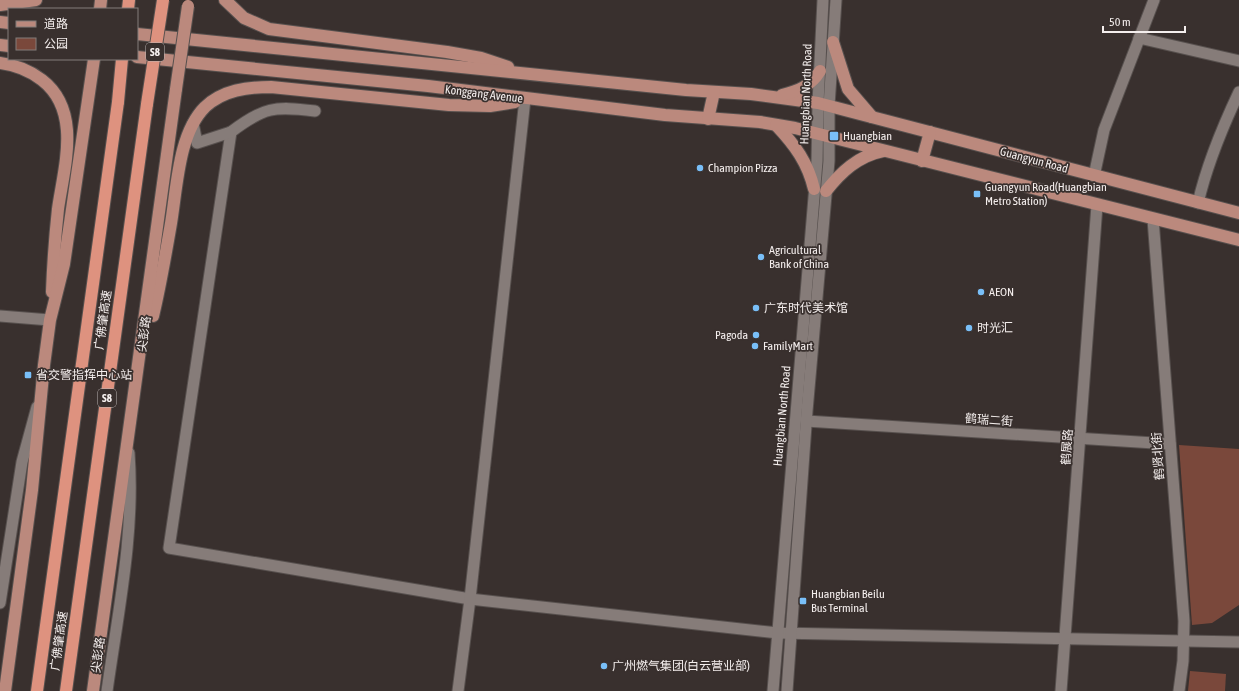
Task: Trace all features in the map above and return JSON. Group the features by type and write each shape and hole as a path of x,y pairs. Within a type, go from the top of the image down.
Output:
{"highway":[{"name":"广佛肇高速","path":"66,691 147,104 163,0"},
{"name":"广佛肇高速","path":"37,691 118,102 122,60"}],"main road":[{"path":"0,5 36,0"},
{"path":"225,0 244,18 269,29 453,53 481,58 527,74"},
{"name":"尖彭路","path":"93,691 143,343 176,89 189,3"},
{"name":"Konggang Avenue","path":"138,34 527,74 714,92 777,96 823,104"},
{"path":"834,42 848,90 872,117"},
{"name":"Konggang Avenue","path":"138,57 428,86 525,99 776,125 817,133 829,137"},
{"path":"50,320 64,264 92,82 94,60"},
{"path":"0,63 23,68 48,85 59,99 65,113 68,130 67,151 56,231 50,320 40,395 32,490 5,691"},
{"path":"777,96 805,87 814,80 820,71"},
{"path":"143,343 158,298 185,143 193,123 205,107 222,95 252,87 271,87 455,106 490,106 525,99"},
{"path":"708,119 714,92"},
{"name":"Guangyun Road","path":"823,104 1239,213"},
{"path":"776,125 800,154 820,190 853,164 883,151"},
{"path":"922,161 930,132"},
{"path":"829,137 1239,240"}],"street":[{"name":"Huangbian North Road","path":"773,691 784,548 820,190 829,137 823,104 820,71 823,0"},
{"name":"Huangbian North Road","path":"787,691 806,421 820,190 817,133 834,42 836,0"},
{"path":"1094,176 1104,130 1154,0"},
{"path":"1139,38 1239,61"},
{"path":"1198,202 1204,177 1224,125 1239,92"},
{"path":"458,691 470,599 525,99"},
{"path":"193,123 197,143 231,132 248,119 265,110 288,108 315,111"},
{"path":"231,132 169,548 470,599 778,633 1239,642"},
{"name":"鹤展路","path":"1061,691 1097,204"},
{"name":"鹤贤北街","path":"1153,219 1184,621 1182,642 1183,661 1179,691"},
{"path":"0,316 50,320"},
{"path":"0,603 22,462 40,395"},
{"name":"鹤瑞二街","path":"806,421 1170,444"},
{"path":"107,691 128,537 131,489 128,440"},
{"path":"784,548 797,549"}],"green space":[{"path":"1179,445 1239,449 1239,605 1212,623 1192,625"},
{"path":"1190,671 1226,674 1225,691 1188,691"}],"place":[{"name":"Huangbian","path":"834,136"},
{"name":"Champion Pizza","path":"700,168"},
{"name":"Guangyun Road(Huangbian Metro Station)","path":"977,194"},
{"name":"Agricultural Bank of China","path":"761,257"},
{"name":"AEON","path":"981,292"},
{"name":"广东时代美术馆","path":"756,308"},
{"name":"时光汇","path":"969,328"},
{"name":"Pagoda","path":"756,335"},
{"name":"FamilyMart","path":"755,346"},
{"name":"省交警指挥中心站","path":"28,375"},
{"name":"Huangbian Beilu Bus Terminal","path":"803,601"},
{"name":"广州燃气集团(白云营业部)","path":"604,666"}]}
